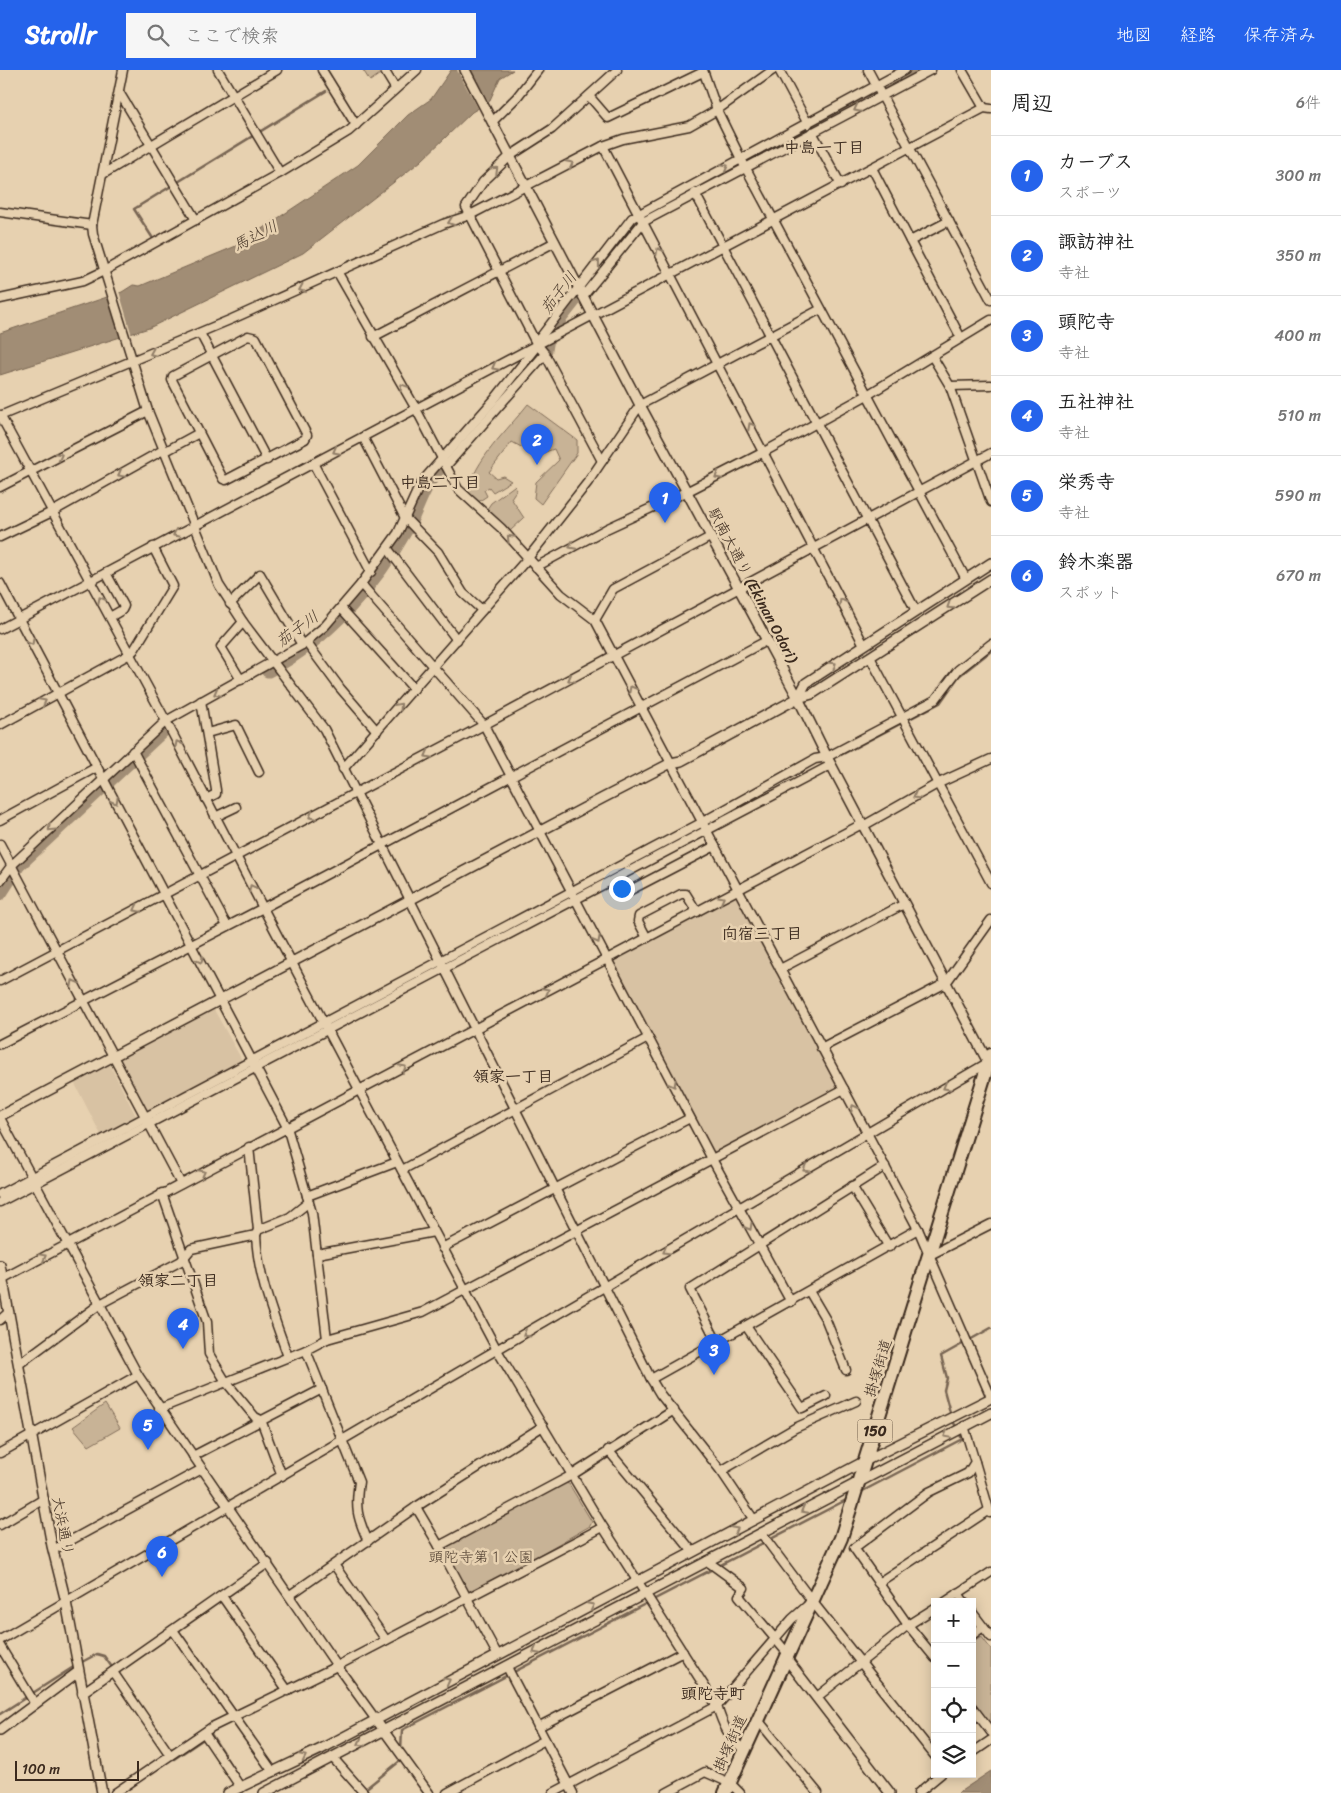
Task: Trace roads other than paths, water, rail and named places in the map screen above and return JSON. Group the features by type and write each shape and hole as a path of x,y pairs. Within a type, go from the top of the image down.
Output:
{"highway":[{"name":"掛塚街道","path":"728,1788 841,1538 990,1062"}],"street":[{"path":"123,70 92,225 104,271 148,411 219,585 243,622 277,664 324,729 381,846 577,1231 650,1379 721,1471 754,1520"},
{"path":"218,70 280,173"},
{"path":"103,174 277,70"},
{"path":"322,70 356,125"},
{"path":"384,70 396,88"},
{"path":"0,299 78,282 104,271 280,173 349,131 417,70"},
{"name":"駅南大通り (Ekinan Odori)","path":"465,70 640,405 798,698 904,904 990,1062"},
{"path":"490,119 517,97 538,70"},
{"path":"602,461 542,347 499,272 466,207 486,179 510,156 552,129 617,70"},
{"path":"745,1750 735,1744 722,1723 717,1706 603,1527 497,1350 262,908 166,721 0,416 131,358 200,333 338,273 443,224 470,215 603,146 623,139 689,126 717,110 773,70"},
{"path":"779,70 808,124"},
{"path":"868,70 991,300"},
{"path":"0,881 12,865 166,721 241,680 277,664 306,644 342,610 363,587 372,572 389,552 408,520 420,485 443,462 528,360 542,347 632,218 905,70"},
{"path":"581,291 643,222 931,70"},
{"path":"0,629 416,409 542,347 671,274 987,109 962,70"},
{"path":"589,96 608,118 703,71 717,110 741,159 747,166 776,220 821,309 869,394 966,579"},
{"path":"119,92 196,220"},
{"path":"812,132 841,185"},
{"path":"603,146 864,645"},
{"path":"872,168 960,338"},
{"path":"695,193 916,611"},
{"path":"0,212 92,225"},
{"path":"910,241 949,221"},
{"path":"372,337 555,242"},
{"path":"228,1793 273,1772 638,1582 865,1461 991,1397 918,1229 595,620 561,594 501,528 459,491 416,409 372,337 338,273"},
{"path":"343,769 528,558 588,482 640,405 821,309"},
{"path":"536,567 606,529 688,491 764,452 869,394 991,320"},
{"path":"200,333 267,460"},
{"path":"248,336 256,338 306,432 305,439 230,480 223,479 199,433 172,380 173,376 248,336"},
{"path":"932,356 950,386 991,502"},
{"path":"950,386 991,385"},
{"path":"0,487 148,411"},
{"path":"0,537 52,512 199,433"},
{"path":"363,437 408,520 438,552 463,593 482,610"},
{"path":"0,981 614,656 991,452"},
{"path":"313,463 372,572"},
{"path":"595,620 612,589 712,536"},
{"path":"0,725 130,654 173,589 153,547"},
{"path":"389,552 456,640"},
{"path":"798,698 806,683 991,563"},
{"path":"106,572 124,606 122,610 110,617"},
{"path":"230,604 260,574 306,644 377,731"},
{"path":"429,1793 337,1666 138,1375 0,1117 220,999 671,763 681,761 798,698 812,694 991,579"},
{"path":"0,583 287,1127 308,1199 317,1254 327,1339"},
{"path":"363,587 435,666 484,725 690,1118 791,1302"},
{"path":"342,610 414,689"},
{"path":"241,680 221,647 243,622"},
{"path":"0,1044 381,846 766,641"},
{"path":"0,1202 34,1180 829,761 904,719 935,700 958,670 991,644"},
{"path":"870,656 991,882"},
{"path":"201,701 216,794 206,799"},
{"path":"207,733 236,725 259,772"},
{"path":"133,750 227,926"},
{"path":"1,1280 249,1147 360,1091 863,825 939,783 991,759"},
{"path":"0,820 97,767"},
{"path":"215,817 236,807"},
{"path":"0,844 181,1184"},
{"path":"621,895 715,846"},
{"path":"647,938 638,921 639,916 681,894 686,894 697,912"},
{"path":"780,969 904,904"},
{"path":"821,1048 946,983 991,920"},
{"path":"402,1170 648,1038"},
{"path":"0,1640 990,1062"},
{"path":"160,1409 306,1350 327,1339 423,1312 844,1089"},
{"path":"442,1248 690,1118"},
{"path":"249,1147 262,1280 270,1312 288,1357"},
{"path":"18,1364 100,1304 181,1261 191,1249 257,1233 286,1219 308,1199 397,1162"},
{"path":"717,1342 690,1289 885,1166"},
{"path":"0,1194 34,1180"},
{"path":"852,1186 889,1247"},
{"path":"162,1193 207,1322 209,1354 226,1382 255,1417 261,1420 282,1476"},
{"path":"930,1255 990,1227"},
{"path":"650,1379 791,1302 918,1229"},
{"path":"317,1254 434,1232"},
{"name":"大浜通り","path":"0,1265 1,1280 9,1312 53,1550 66,1602 102,1793"},
{"path":"809,1291 826,1320 846,1370"},
{"path":"0,1320 9,1312"},
{"path":"746,1326 802,1408 826,1396"},
{"path":"306,1350 359,1482 356,1505 358,1519 368,1541"},
{"path":"0,1453 138,1375"},
{"path":"193,1456 322,1389"},
{"path":"721,1471 795,1428 856,1401"},
{"path":"439,1546 572,1475 608,1450 674,1410"},
{"path":"264,1793 991,1413"},
{"path":"290,1595 335,1566 416,1507 543,1426"},
{"path":"878,1583 990,1512 964,1426"},
{"path":"608,1450 693,1552"},
{"path":"854,1548 929,1492 968,1473 975,1462"},
{"path":"53,1550 202,1469"},
{"path":"0,1525 44,1499"},
{"path":"416,1507 497,1654"},
{"path":"115,1793 204,1733 233,1717 468,1599 603,1527"},
{"path":"761,1533 812,1602 931,1751"},
{"path":"841,1538 854,1548 908,1625 931,1653"},
{"path":"708,1561 744,1588 739,1596 774,1639 890,1793"},
{"path":"82,1693 268,1563"},
{"path":"335,1566 386,1640"},
{"path":"952,1598 991,1572"},
{"path":"958,1594 961,1598"},
{"path":"222,1596 288,1691"},
{"path":"553,1793 717,1706 792,1619 812,1602"},
{"path":"817,1697 860,1661 908,1625 931,1611"},
{"path":"976,1617 991,1637"},
{"path":"976,1632 983,1626"},
{"path":"173,1630 273,1772"},
{"path":"0,1646 35,1704"},
{"path":"538,1727 683,1652"},
{"path":"507,1667 573,1793"},
{"path":"0,1730 78,1672"},
{"path":"113,1672 170,1755"},
{"path":"976,1712 991,1732"},
{"path":"758,1720 818,1793"},
{"path":"204,1733 241,1788"},
{"path":"446,1793 545,1740"},
{"path":"976,1750 991,1740"},
{"path":"333,1758 364,1793"},
{"path":"666,1793 706,1772 728,1788 740,1793"},
{"path":"918,1793 936,1778"}],"water":[{"name":"馬込川","path":"451,70 513,70 500,78 489,102 472,112 421,161 303,253 149,328 0,375 0,333 122,292 133,285 140,286 236,246 358,165 408,115 431,99"},
{"path":"991,1771 991,1789 985,1793 958,1793"}],"waterway":[{"name":"茄子川","path":"485,416 545,350 548,333 630,229 648,215 917,70"},
{"path":"152,237 134,209 326,91"},
{"name":"茄子川","path":"268,670 310,643 348,608 365,589 394,548 407,527 427,485 445,461"},
{"path":"841,755 940,703 959,676 991,651"},
{"name":"茄子川","path":"0,893 18,865 165,728"},
{"path":"378,999 816,769"},
{"path":"951,1416 944,1390 947,1378 941,1356 991,1328"},
{"path":"859,1493 962,1439 953,1421"},
{"path":"401,1750 402,1730 848,1499"},
{"path":"80,1663 97,1654 104,1656 114,1670"},
{"path":"0,1714 75,1666"},
{"path":"171,1756 174,1759 211,1734 242,1783"},
{"path":"364,1790 400,1761 400,1758"}],"place":[{"name":"諏訪神社","path":"537,465"},
{"name":"カーブス","path":"665,523"},
{"name":"五社神社","path":"183,1349"},
{"name":"頭陀寺","path":"714,1375"},
{"name":"栄秀寺","path":"148,1450"},
{"name":"鈴木楽器","path":"162,1577"}],"district":[{"name":"中島一丁目","path":"824,147"},
{"name":"中島二丁目","path":"440,482"},
{"name":"向宿三丁目","path":"762,933"},
{"name":"領家一丁目","path":"513,1076"},
{"name":"領家二丁目","path":"178,1280"},
{"name":"頭陀寺町","path":"713,1693"}],"park label":[{"name":"頭陀寺第１公園","path":"481,1557"}]}
